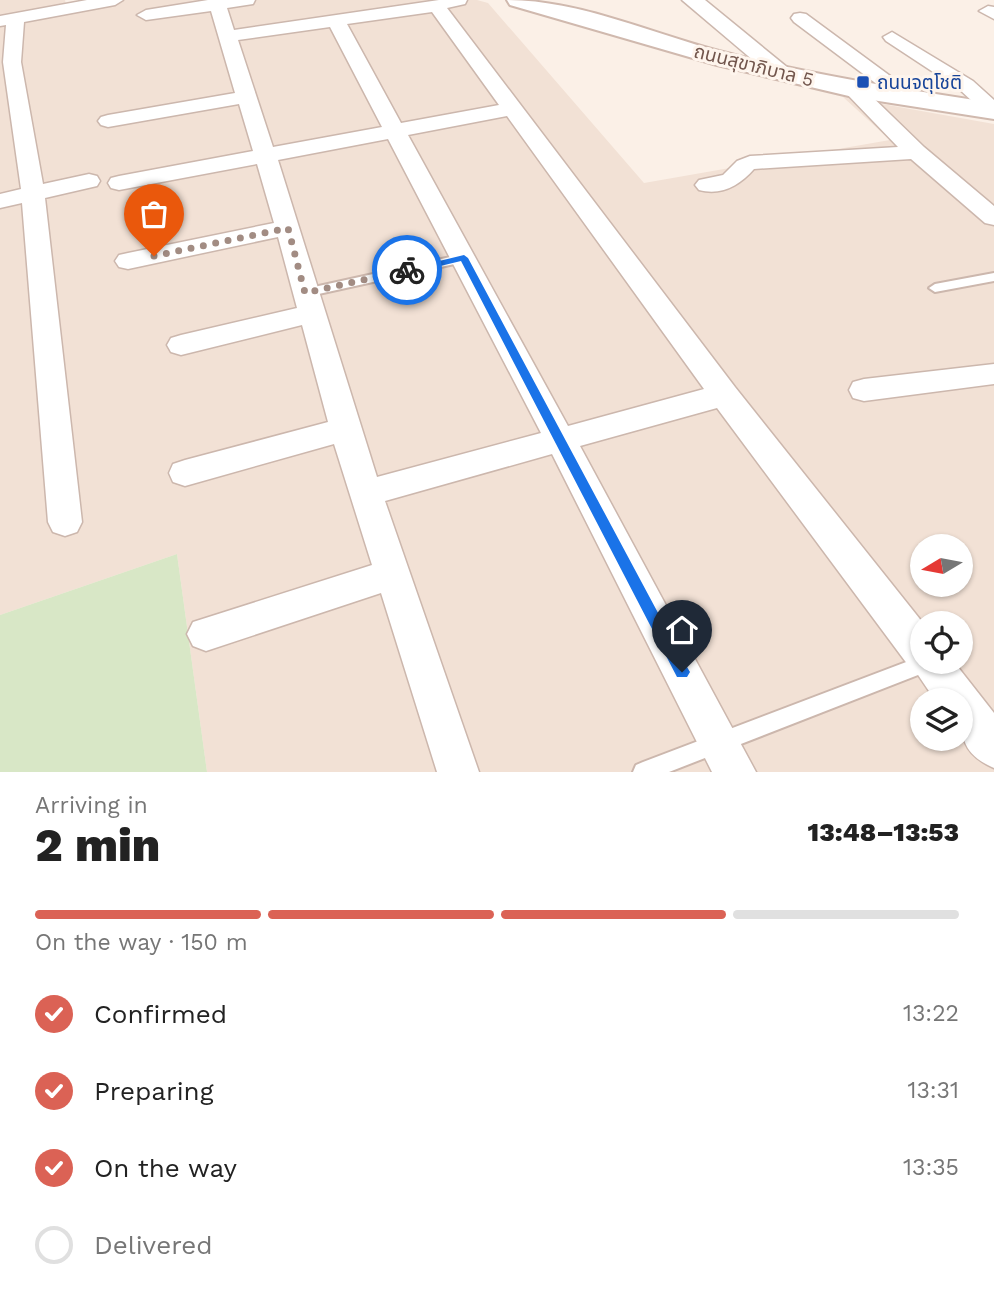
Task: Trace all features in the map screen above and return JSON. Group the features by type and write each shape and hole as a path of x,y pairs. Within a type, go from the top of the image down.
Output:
{"main road":[{"name":"ถนนสุขาภิบาล 5","path":"518,0 717,58 853,89 994,111"}],"street":[{"path":"65,522 33,193 12,138 6,63 8,20 115,0"},
{"path":"146,15 217,2 247,0"},
{"path":"229,36 436,6 459,0"},
{"path":"692,0 781,72"},
{"path":"217,2 288,228 345,429 455,771"},
{"path":"436,6 724,395 910,636"},
{"path":"800,18 909,99"},
{"path":"336,21 561,439 735,772"},
{"path":"892,37 966,85 994,111"},
{"path":"853,89 916,152 994,218"},
{"path":"108,121 247,97"},
{"path":"119,183 512,109"},
{"path":"707,185 729,181 737,176 743,166 750,163 916,152"},
{"path":"0,201 89,181"},
{"path":"128,261 288,228"},
{"path":"181,345 308,304"},
{"path":"864,390 994,374"},
{"path":"366,493 724,395"},
{"path":"185,473 345,429"},
{"path":"206,634 392,574"},
{"path":"939,674 950,688"},
{"path":"973,719 994,747"}],"lane":[{"path":"308,304 464,258"},
{"path":"935,288 994,277"},
{"path":"643,772 910,670"}],"shaded area":[{"path":"0,0 65,0 66,5 96,0 477,0 488,3 644,183 890,140 843,97 994,124 994,772 207,772 177,554 0,615"}],"green space":[{"path":"177,554 207,772 0,772 0,615"}],"way so far":[{"path":"154,256 288,228 305,293 407,270"}],"place":[{"name":"ถนนจตุโชติ","path":"863,82"}],"route":[{"path":"407,270 464,258 682,672"}]}
